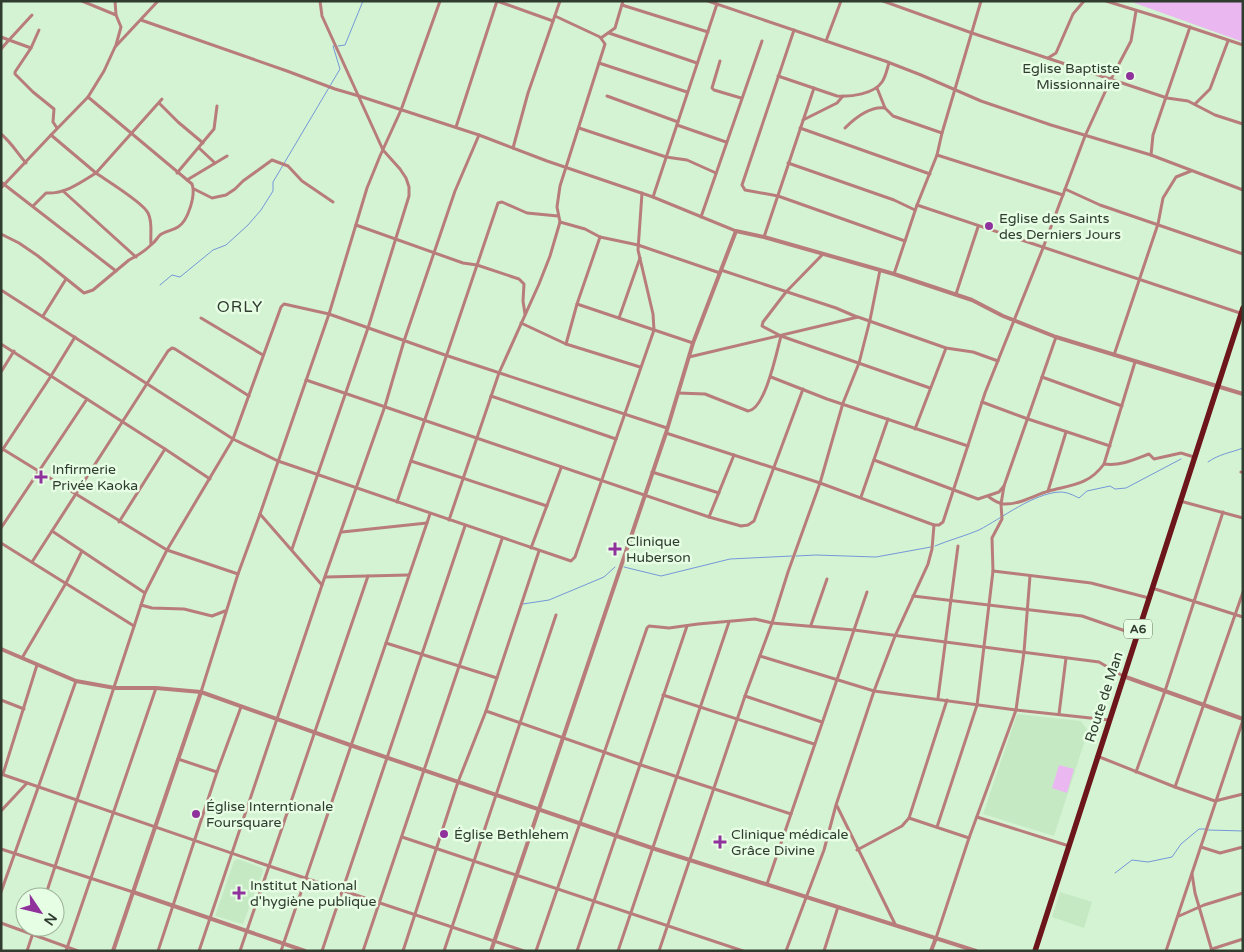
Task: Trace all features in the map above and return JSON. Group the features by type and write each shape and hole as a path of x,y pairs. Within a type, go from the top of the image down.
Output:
{"highway":[{"name":"Route de Man","path":"1035,951 1242,311"}],"street":[{"path":"82,1 116,15"},
{"path":"1,188 3,183 26,163 88,97 104,71 115,47 121,26 116,15 115,1"},
{"path":"115,47 158,1"},
{"path":"292,549 368,328 409,196 409,187 400,169 383,150 322,16 320,1"},
{"path":"113,951 238,574 329,314 367,188 401,110 440,1"},
{"path":"456,127 497,1 553,21"},
{"path":"513,148 528,93 560,1"},
{"path":"708,1 758,20 794,30 889,63 981,101 1085,136 1151,155 1243,190"},
{"path":"826,41 841,1"},
{"path":"883,1 1166,98 1188,101 1215,115 1243,124"},
{"path":"894,274 915,210 937,155 981,1"},
{"path":"1048,58 1056,53 1073,14 1084,1"},
{"path":"1106,1 1190,27 1243,46"},
{"path":"602,38 618,22 622,3 708,32"},
{"path":"653,197 717,4"},
{"path":"666,433 820,483 934,525 939,525 943,522 982,402 1015,321 1085,136 1131,41 1136,11"},
{"path":"1,49 32,15"},
{"path":"450,520 499,373 539,284 560,222 557,197 605,44 602,38 555,16"},
{"path":"140,20 287,71 335,90 360,96 479,134 513,148 653,197 736,230 894,274 956,294 1056,337 1243,394"},
{"path":"1151,155 1153,134 1190,27"},
{"path":"39,30 31,48 15,74 54,109 53,122 57,128"},
{"path":"794,30 742,185 745,190 778,196 905,241"},
{"path":"609,33 697,63"},
{"path":"1,37 31,48"},
{"path":"701,217 762,41"},
{"path":"1195,104 1210,89 1228,41"},
{"path":"720,61 712,88 741,98"},
{"path":"599,63 688,92"},
{"path":"778,76 837,96 843,96 877,88 885,77 889,63"},
{"path":"764,237 814,88"},
{"path":"877,88 885,108 896,118 942,133"},
{"path":"607,96 726,142"},
{"path":"803,120 837,103 843,96"},
{"path":"1,234 19,243 79,291 88,293 129,260 152,245 159,235 178,227 184,221 190,210 194,189 192,184 88,97"},
{"path":"33,206 46,193 55,194 63,191 96,173 162,99"},
{"path":"159,103 203,143"},
{"path":"177,173 214,129 217,106"},
{"path":"845,128 857,116 878,108 885,108"},
{"path":"579,128 666,157 687,160 716,173"},
{"path":"800,128 930,174"},
{"path":"1,134 16,148 18,154 26,163"},
{"path":"199,951 322,585 385,406 404,341 455,191 479,134"},
{"path":"51,135 96,173 115,185 148,211 151,221 152,245"},
{"path":"198,148 215,163"},
{"path":"937,155 1063,195"},
{"path":"188,180 226,156"},
{"path":"194,189 212,198 226,195 272,160 288,166 302,181 333,202"},
{"path":"788,163 894,200 915,210"},
{"path":"1114,355 1158,224 1163,198 1171,182 1180,174 1191,171"},
{"path":"3,183 116,271"},
{"path":"1065,189 1100,206 1243,254"},
{"path":"63,191 136,257"},
{"path":"1,290 233,439 278,461 317,476 571,561 574,560 654,330 653,314 638,245 642,193"},
{"path":"397,502 495,209 499,202 527,213 558,216"},
{"path":"917,205 1139,280 1242,311"},
{"path":"560,222 579,227 600,237 638,245 786,292 946,348 973,352 998,361"},
{"path":"356,225 463,263 477,265 522,281 524,284 523,301 525,315"},
{"path":"956,294 978,227"},
{"path":"491,951 666,433 694,343 736,230"},
{"path":"566,344 600,237"},
{"path":"823,254 786,292 762,324 781,336 930,388"},
{"path":"619,318 640,258"},
{"path":"658,951 820,483 843,403 859,363 880,270"},
{"path":"43,316 66,279"},
{"path":"48,887 145,593 167,550 233,439 281,307 284,304 329,314 404,341 667,428"},
{"path":"578,304 694,343"},
{"path":"689,358 858,317"},
{"path":"201,318 263,355"},
{"path":"521,323 566,344 640,367"},
{"path":"678,393 705,394 752,411 757,407 770,377 781,336"},
{"path":"75,337 52,376 2,450 40,471 118,522 167,550 238,574"},
{"path":"937,827 978,704 993,571 993,536 1002,519 1004,486 1056,337"},
{"path":"1,344 210,479"},
{"path":"32,562 168,351 172,348 249,396"},
{"path":"915,429 946,348"},
{"path":"1,372 14,352"},
{"path":"988,497 1002,504 1017,502 1048,491 1067,488 1093,477 1104,464 1135,362"},
{"path":"770,377 968,446"},
{"path":"1042,377 1122,406"},
{"path":"306,380 425,419 708,518 741,526 748,525 754,521 803,389"},
{"path":"491,396 616,439"},
{"path":"1,528 87,399"},
{"path":"982,402 1110,446"},
{"path":"860,497 888,419"},
{"path":"1048,491 1066,432"},
{"path":"118,522 165,449"},
{"path":"1104,464 1113,466 1127,463 1149,454 1154,459 1181,453 1194,457"},
{"path":"708,518 734,455"},
{"path":"874,460 978,499 999,492 1004,486"},
{"path":"411,461 547,506"},
{"path":"531,548 561,468"},
{"path":"652,472 719,493"},
{"path":"1180,501 1243,518"},
{"path":"1136,772 1165,691 1223,512"},
{"path":"260,514 322,585"},
{"path":"281,951 430,514"},
{"path":"342,532 427,523"},
{"path":"786,951 824,850 836,805 874,691 895,636 928,564 932,549 934,525"},
{"path":"322,951 465,526"},
{"path":"52,531 145,593"},
{"path":"364,951 502,539"},
{"path":"1,543 134,626"},
{"path":"938,698 958,546"},
{"path":"22,658 66,583 82,551"},
{"path":"403,951 458,782 486,711 539,551"},
{"path":"993,571 1091,583 1148,598"},
{"path":"326,577 408,574"},
{"path":"240,951 368,576"},
{"path":"931,951 969,838 1016,710 1024,652 1030,576"},
{"path":"811,625 828,579"},
{"path":"1152,588 1243,617"},
{"path":"767,884 867,592"},
{"path":"1176,787 1243,592"},
{"path":"913,596 1082,616 1137,635"},
{"path":"141,605 152,608 184,609 214,616 226,610"},
{"path":"444,951 556,615"},
{"path":"536,951 647,628 651,626 664,628 755,619 772,623 854,630 1104,664 1124,676 1243,719 1166,951"},
{"path":"618,951 729,622"},
{"path":"577,951 687,626"},
{"path":"386,643 496,678"},
{"path":"2,650 76,681 114,688 156,688 200,692 652,848 976,951"},
{"path":"760,656 874,691 1109,720"},
{"path":"1059,714 1066,658"},
{"path":"37,665 2,774 26,784 524,951"},
{"path":"1,892 76,681"},
{"path":"67,949 156,688"},
{"path":"663,695 814,744"},
{"path":"745,696 822,722"},
{"path":"1,700 24,709"},
{"path":"857,850 902,826 910,818 947,700"},
{"path":"158,951 217,772 241,707"},
{"path":"486,711 641,765 791,814"},
{"path":"1097,756 1215,801 1243,794"},
{"path":"178,759 217,772"},
{"path":"1,810 26,784"},
{"path":"836,805 895,924"},
{"path":"977,817 1069,846"},
{"path":"910,818 969,838"},
{"path":"402,837 516,874 729,949 743,951"},
{"path":"1201,847 1220,853 1243,847"},
{"path":"1,849 305,951"},
{"path":"1192,872 1195,893 1212,950 1243,939"},
{"path":"1178,916 1243,894"},
{"path":"824,951 838,907"},
{"path":"1,923 15,928"},
{"path":"27,951 31,937"},
{"path":"39,937 67,949 78,951"}],"shaded area":[{"path":"1129,1 1243,1 1243,42"},
{"path":"1017,714 1081,721 1088,731 1054,836 983,814"},
{"path":"1059,765 1074,769 1067,793 1052,788"},
{"name":"Institut National d'hygiène publique","path":"238,859 262,868 263,871 243,924 215,916 234,861"},
{"path":"1060,892 1092,902 1084,928 1052,917"}],"waterway":[{"path":"338,46 345,45 363,1"},
{"path":"160,285 172,275 180,277 213,250 226,245 261,210 273,191 273,182 340,69 334,46"},
{"path":"1208,462 1220,455 1243,448"},
{"path":"935,546 979,530 1029,501 1050,493 1068,493 1079,498 1087,491 1110,486 1115,489 1126,488 1181,459"},
{"path":"796,556 876,557 931,547"},
{"path":"624,567 661,576 730,559 792,556"},
{"path":"523,604 549,600 604,577 615,567"},
{"path":"1115,873 1132,860 1148,862 1172,857 1181,844 1199,829 1205,829"},
{"path":"1208,830 1243,831"}],"place":[{"name":"Eglise Baptiste Missionnaire","path":"1130,76"},
{"name":"Eglise des Saints des Derniers Jours","path":"989,226"},
{"name":"Infirmerie Privée Kaoka","path":"41,477"},
{"name":"Clinique Huberson","path":"615,549"},
{"name":"Église Interntionale Foursquare","path":"196,814"},
{"name":"Église Bethlehem","path":"444,834"},
{"name":"Clinique médicale Grâce Divine","path":"720,842"},
{"name":"Institut National d'hygiène publique","path":"239,893"}],"district":[{"name":"ORLY","path":"240,307"}]}
